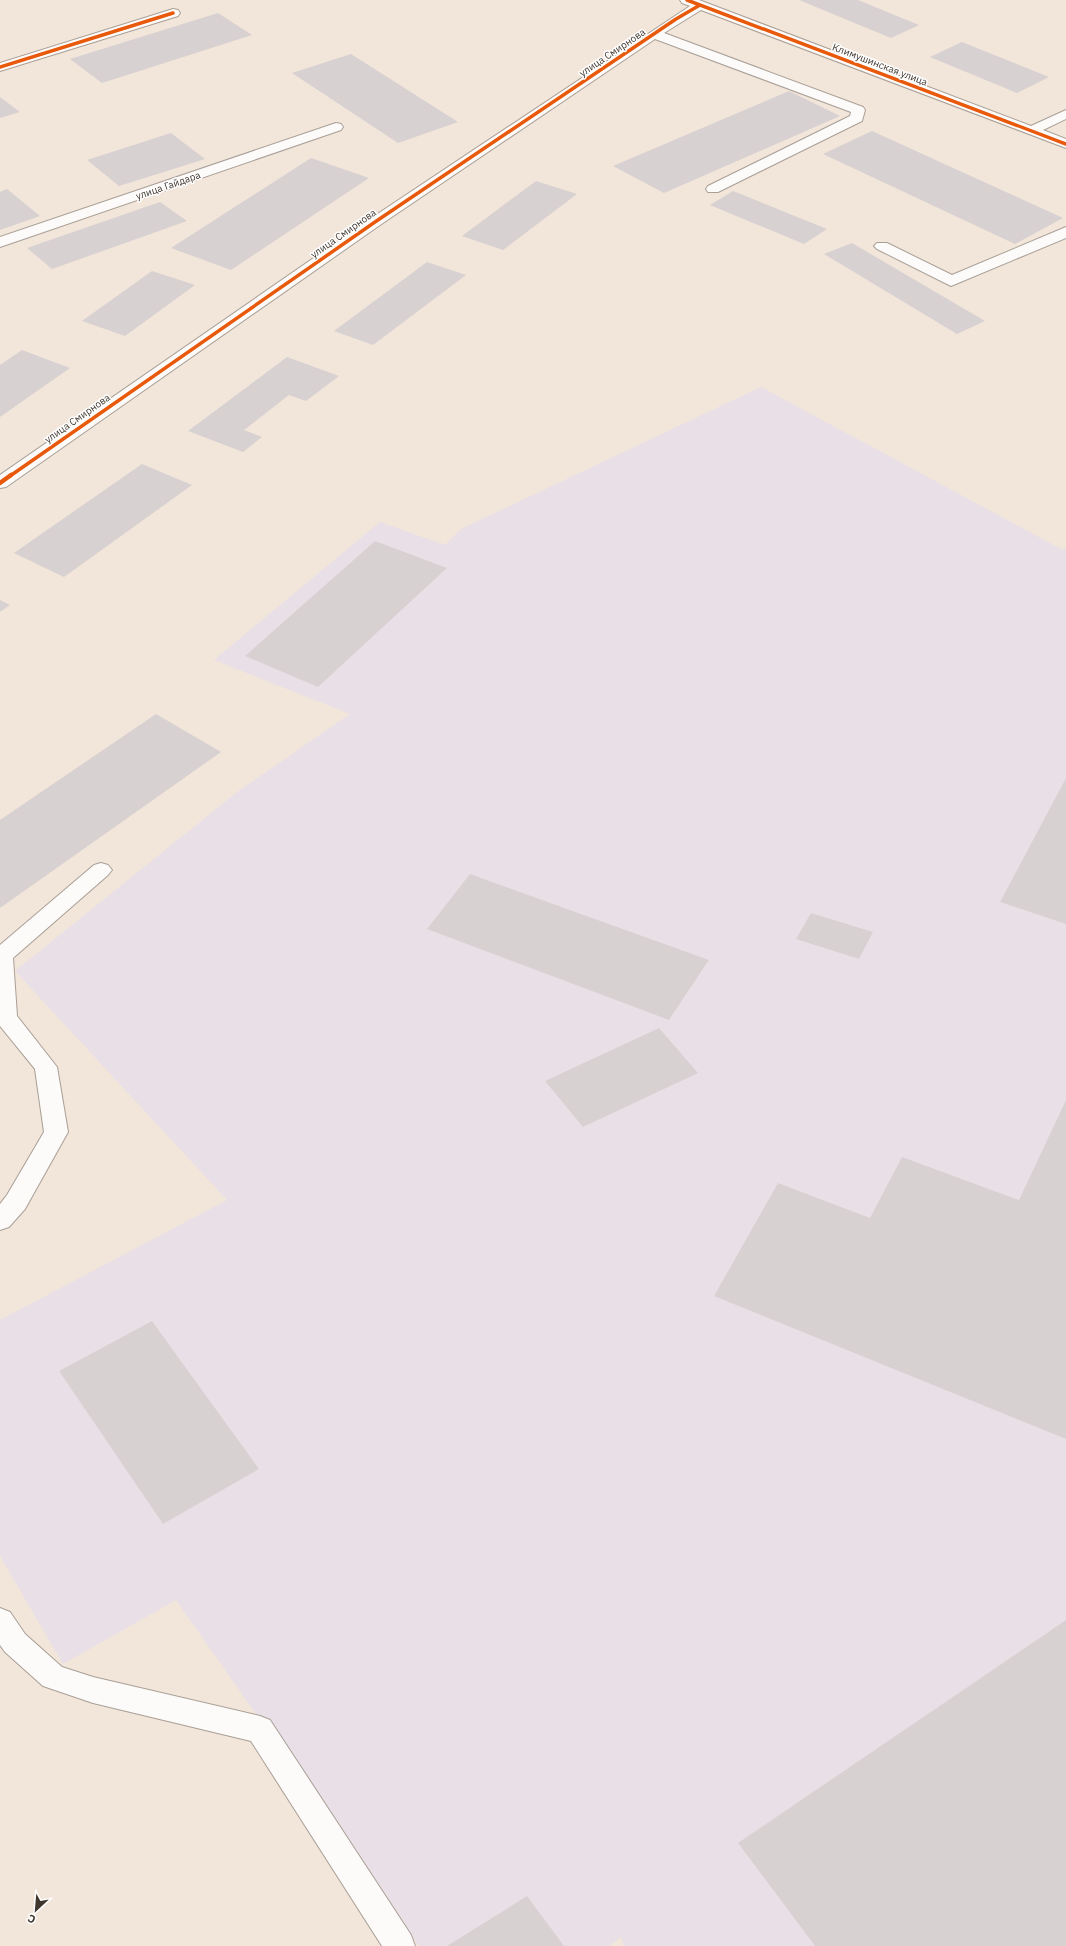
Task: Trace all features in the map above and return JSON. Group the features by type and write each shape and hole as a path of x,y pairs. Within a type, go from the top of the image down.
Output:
{"street":[{"name":"улица Смирнова","path":"0,483 375,222 654,34 694,2"},
{"name":"Климушинская улица","path":"694,2 1066,144"},
{"path":"0,67 172,13"},
{"path":"654,34 858,110 857,118 713,189"},
{"path":"1030,131 1066,114"},
{"name":"улица Гайдара","path":"0,242 336,127"},
{"path":"882,246 951,281 1044,243 1066,232"},
{"path":"0,1220 16,1202 56,1132 46,1067 6,1018 2,955 101,870"},
{"path":"0,1621 15,1643 53,1678 93,1690 260,1730 400,1946"}],"shaded area":[{"path":"761,387 1063,550 1066,549 1066,1946 624,1946 621,1937 609,1946 419,1946 176,1600 63,1664 0,1556 0,1320 227,1200 15,971 237,792 350,714 214,660 380,522 445,545 461,529"}],"building":[{"path":"799,0 858,0 919,25 891,38"},
{"path":"218,13 252,35 102,83 70,59"},
{"path":"962,42 1049,77 1017,93 930,57"},
{"path":"351,54 458,122 398,143 292,73"},
{"path":"789,91 840,116 664,193 613,166"},
{"path":"0,97 20,112 0,118"},
{"path":"872,131 1063,218 1015,244 823,154"},
{"path":"171,133 205,159 119,186 87,160"},
{"path":"311,158 369,178 231,270 171,248"},
{"path":"536,181 577,194 503,250 462,236"},
{"path":"7,189 40,216 0,230 0,192"},
{"path":"733,191 827,229 804,244 710,205"},
{"path":"160,202 187,221 52,269 27,248"},
{"path":"852,243 985,321 957,334 824,254"},
{"path":"427,262 466,275 373,345 334,331"},
{"path":"152,271 195,285 125,336 82,321"},
{"path":"22,350 70,368 0,417 0,365"},
{"path":"287,357 339,376 306,401 289,395 244,430 262,437 243,452 188,431"},
{"path":"142,464 192,485 64,577 14,553"},
{"path":"375,541 447,568 318,687 245,656"},
{"path":"0,600 10,605 0,612"},
{"path":"156,714 221,752 0,908 0,820"},
{"path":"1066,778 1066,924 1000,902"},
{"path":"470,874 709,960 669,1020 427,929"},
{"path":"811,913 873,932 859,959 796,939"},
{"path":"659,1028 698,1073 583,1127 545,1081"},
{"path":"1066,1100 1066,1439 714,1296 778,1183 870,1218 902,1157 1019,1200"},
{"path":"152,1321 259,1469 163,1524 59,1371"},
{"path":"1066,1620 1066,1946 815,1946 738,1843"},
{"path":"527,1896 564,1946 447,1946"}],"cycle path":[{"path":"687,0 1066,144"},
{"path":"0,483 375,222 676,19 700,5"},
{"path":"0,67 173,13"}]}
